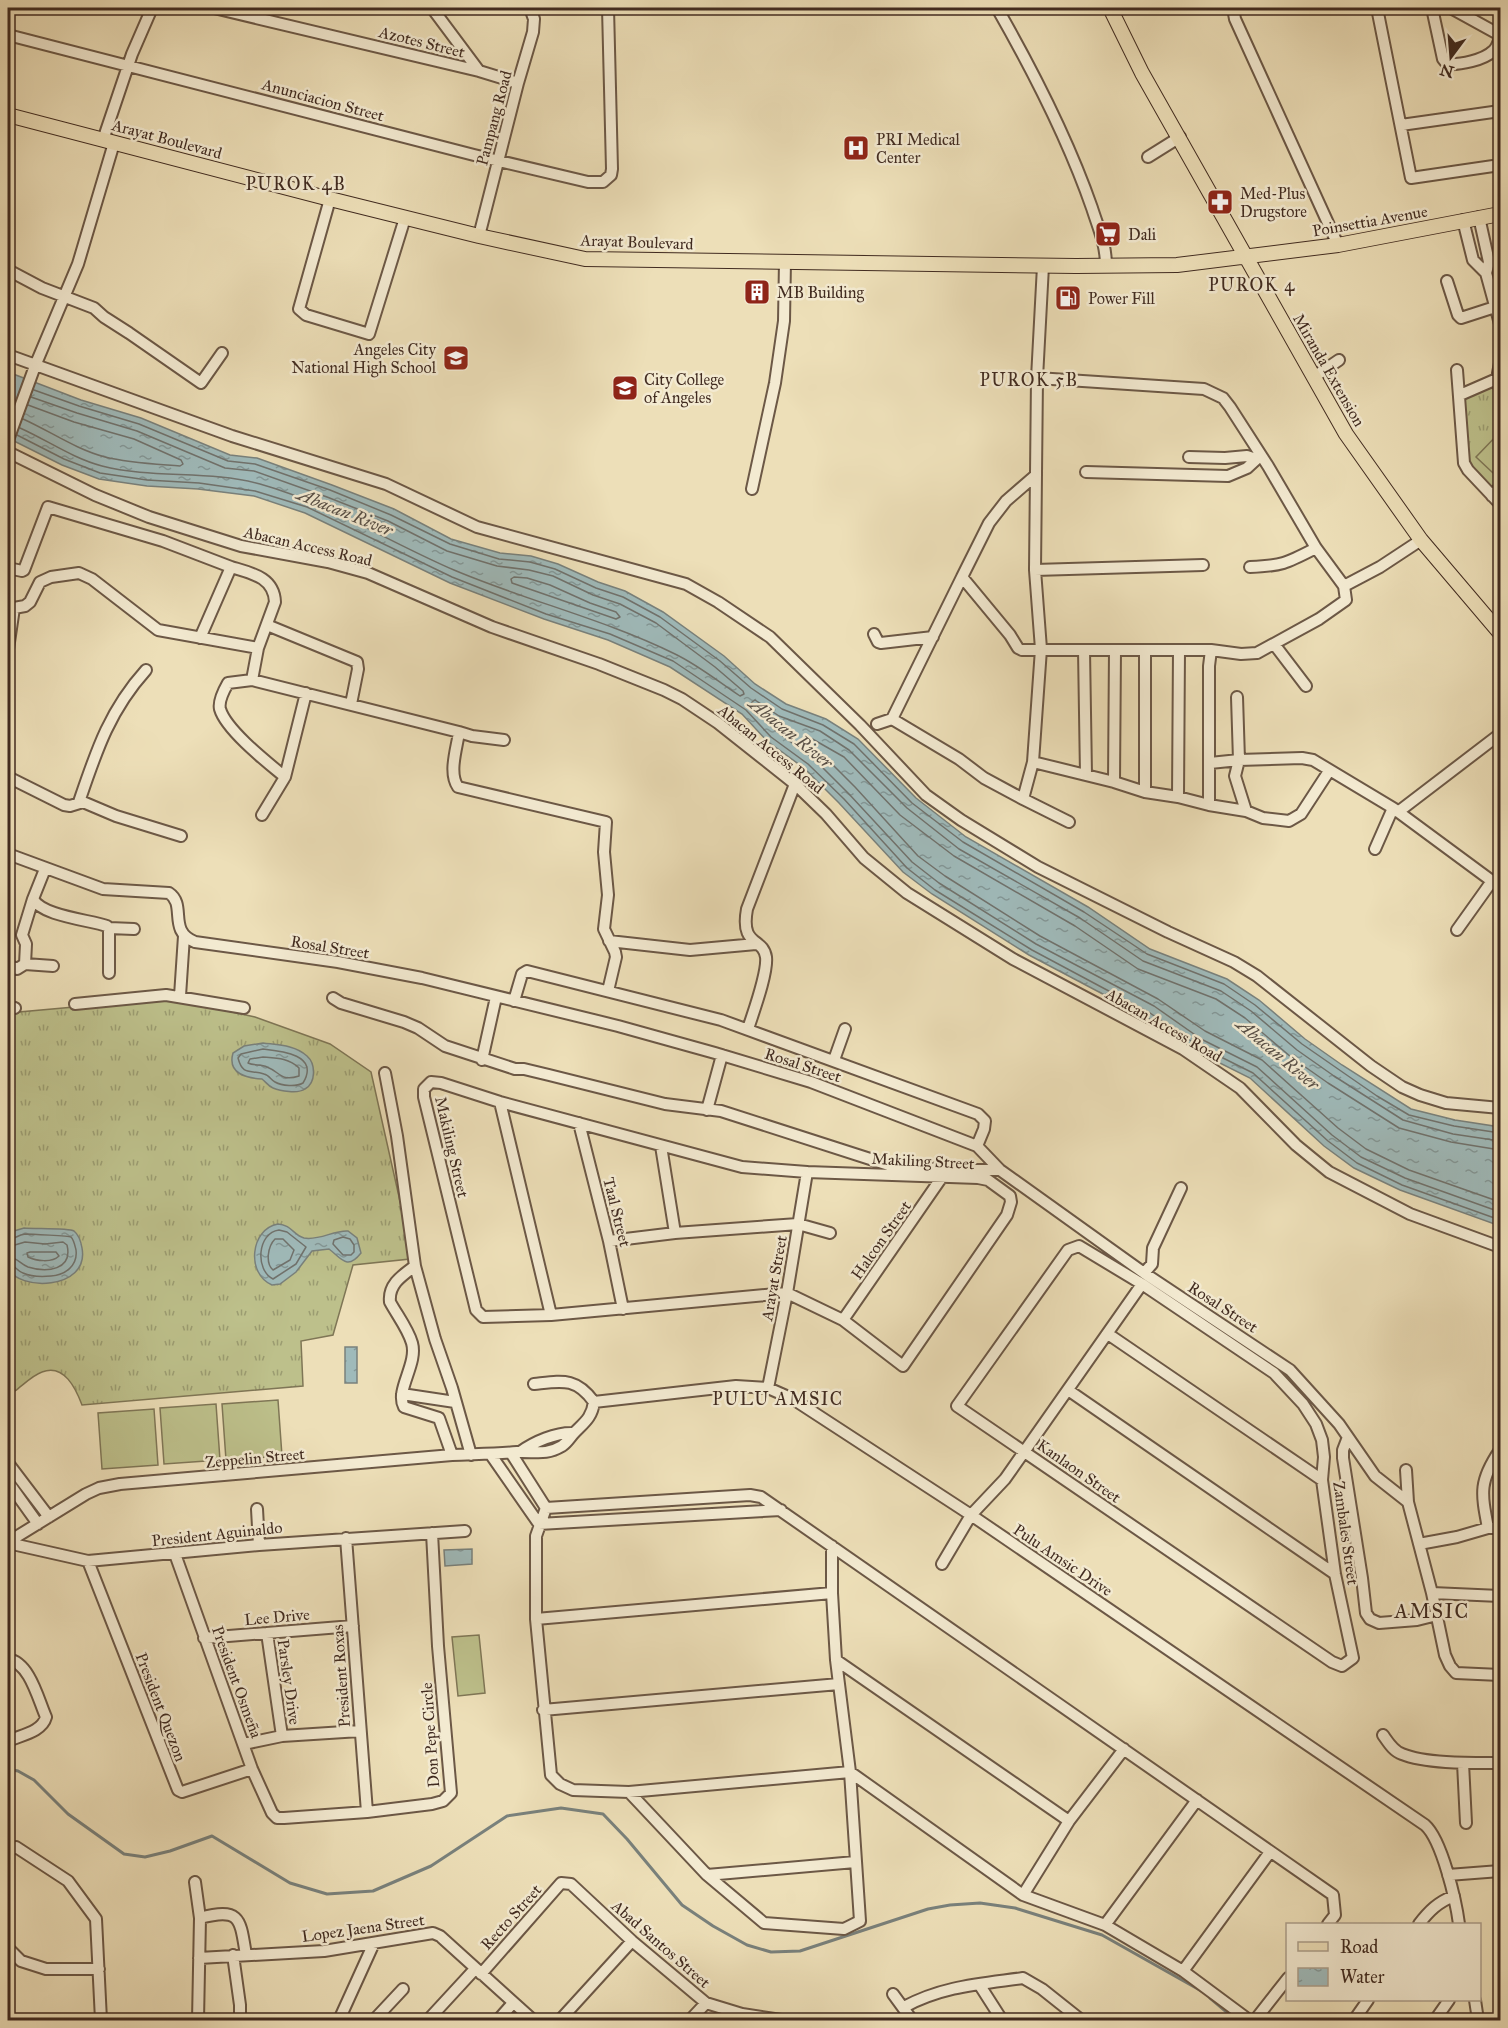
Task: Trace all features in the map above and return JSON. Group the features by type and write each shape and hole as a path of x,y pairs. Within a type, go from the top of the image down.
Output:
{"main road":[{"name":"Miranda Extension","path":"1110,8 1142,74 1180,137 1346,434 1420,540 1500,633"},
{"name":"Arayat Boulevard","path":"8,115 479,237 585,259 1106,266 1177,265 1246,258"},
{"name":"Poinsettia Avenue","path":"1246,258 1338,245 1500,214"}],"street":[{"path":"8,440 34,369 78,264 129,65 152,8"},
{"name":"Azotes Street","path":"214,8 478,71 518,83"},
{"path":"432,8 478,71"},
{"name":"Pampang Road","path":"479,237 533,32 534,20 530,8"},
{"name":"Anunciacion Street","path":"8,35 498,161 588,182 603,182 610,175 611,157 609,8"},
{"path":"997,8 1083,180 1106,248 1106,266"},
{"path":"1233,8 1235,19 1338,245"},
{"path":"1377,8 1411,178 1500,165"},
{"path":"1432,8 1443,59 1447,64 1481,58 1496,49 1500,37 1451,8"},
{"path":"1401,125 1500,111"},
{"path":"1148,157 1180,137"},
{"path":"330,199 299,309 306,315 369,334 405,218"},
{"path":"1479,217 1489,262 1486,273 1500,324"},
{"path":"1463,220 1473,260 1486,273"},
{"path":"752,489 775,383 784,321 785,261"},
{"path":"1023,799 1033,762 1041,649 1035,570 1037,378 1043,266"},
{"path":"8,270 42,288 94,309 197,382 203,382 222,353"},
{"path":"1447,281 1461,318 1495,307"},
{"path":"8,355 34,369 232,436 386,484 477,527 686,584 718,602 770,637 860,725 919,788 938,805 961,820 1038,867 1233,962 1257,976 1371,1066 1402,1087 1446,1103 1500,1108"},
{"path":"1314,377 1339,360"},
{"path":"1460,395 1500,380 1498,373 1500,363"},
{"path":"1457,370 1464,463 1496,500"},
{"path":"962,577 1018,648 1022,650 1257,653 1319,619 1346,600 1344,586 1316,548 1258,458 1223,398 1204,389 1037,378"},
{"name":"Abacan Access Road","path":"8,452 95,495 149,517 241,546 328,562 368,573 492,627 642,680 664,690 697,708 795,784 826,814 864,858 890,880 1013,959 1183,1049 1240,1088 1296,1145 1329,1173 1410,1214 1500,1247"},
{"path":"1188,457 1247,456 1258,458"},
{"path":"1086,472 1228,476 1237,473 1258,458"},
{"path":"877,724 892,719 989,523 1006,501 1036,475"},
{"path":"1496,500 1500,487"},
{"path":"8,568 24,570 48,507 163,541 260,576 273,588 275,602 258,648 252,680"},
{"path":"1344,586 1380,567 1420,540"},
{"path":"1250,567 1274,567 1285,564 1316,548"},
{"path":"1035,570 1203,565"},
{"path":"200,638 231,567"},
{"path":"8,649 12,611 30,602 40,582 45,579 79,573 92,579 158,630 258,648"},
{"path":"267,625 357,662 358,669 351,704"},
{"path":"874,634 881,643 933,637"},
{"path":"1274,644 1306,686"},
{"path":"1084,650 1086,775"},
{"path":"1114,782 1115,650"},
{"path":"1145,651 1145,792"},
{"path":"1178,797 1179,651"},
{"path":"1209,805 1208,710 1211,651"},
{"path":"80,802 107,727 132,686 146,670"},
{"path":"285,777 235,733 220,709 220,701 228,682 252,680 472,736 504,740"},
{"path":"262,815 285,777 306,693"},
{"path":"1237,697 1239,760 1235,776 1246,811"},
{"path":"892,719 959,759 984,778 1069,822"},
{"path":"459,732 453,772 454,781 458,787 606,822 604,852 608,895 604,929 616,957 608,991"},
{"path":"1376,849 1396,810 1500,734"},
{"path":"1210,763 1302,758 1313,760 1329,771 1367,790 1496,884 1457,930"},
{"path":"1033,762 1145,792 1246,811 1263,818 1289,821 1301,814 1329,771"},
{"path":"8,777 64,805 70,806 80,802 180,836"},
{"path":"747,1029 765,968 766,956 747,933 744,923 747,909 795,784"},
{"path":"8,854 103,889 169,892 176,899 179,927 184,936 180,996"},
{"path":"26,964 26,944 22,935 45,869"},
{"path":"33,899 36,904 49,911 109,928 134,929"},
{"path":"109,928 109,973"},
{"name":"Rosal Street","path":"184,936 195,942 339,962 413,976 618,1026 811,1082 977,1146 1000,1170 1143,1279 1290,1370 1348,1437 1375,1476 1408,1502"},
{"path":"609,940 690,950 756,944"},
{"path":"8,965 17,969 26,964 53,966"},
{"path":"514,1001 522,974 527,971 721,1020 978,1114 984,1121 984,1129 977,1146"},
{"path":"75,1004 166,995 244,1008"},
{"path":"482,1060 496,997"},
{"path":"333,998 341,1003 418,1028 445,1047 515,1070 532,1071 664,1104 721,1111 895,1167 1000,1170"},
{"path":"834,1060 845,1029"},
{"path":"707,1110 722,1055"},
{"path":"385,1072 415,1266 471,1455"},
{"name":"Makiling Street","path":"787,1293 551,1315 483,1317 476,1310 424,1097 424,1089 431,1082 441,1083 500,1102 742,1167 807,1172 966,1177 988,1180 1010,1196 1011,1202 1007,1215 903,1366 843,1320"},
{"path":"500,1102 551,1315"},
{"name":"Taal Street","path":"579,1123 623,1309"},
{"path":"661,1146 675,1233"},
{"name":"Arayat Street","path":"768,1388 787,1293 807,1172"},
{"name":"Halcon Street","path":"843,1320 942,1178"},
{"path":"942,1564 971,1515 1005,1479 1108,1334 1143,1279 1152,1264 1152,1248 1181,1188"},
{"path":"609,1242 675,1233 798,1224 830,1233"},
{"name":"Zambales Street","path":"1079,1246 1143,1279 1274,1373 1303,1404 1316,1424 1322,1440 1324,1457 1322,1480 1335,1574 1353,1658"},
{"name":"Kanlaon Street","path":"1079,1246 1068,1250 957,1406 1332,1662 1342,1666 1353,1658"},
{"path":"415,1266 396,1282 389,1295 390,1302 412,1343 411,1364 402,1394 402,1403 404,1407 439,1418 452,1455"},
{"path":"787,1293 843,1320"},
{"path":"1108,1334 1322,1480"},
{"path":"534,1384 573,1382 585,1390 594,1402"},
{"name":"Pulu Amsic Drive","path":"594,1402 736,1386 768,1388 793,1399 971,1515 1425,1825 1434,1835 1448,1875 1459,1923"},
{"path":"1068,1390 1335,1574"},
{"path":"402,1394 455,1402"},
{"name":"Zeppelin Street","path":"8,1543 99,1488 120,1484 452,1455 491,1455 516,1452 540,1454 567,1442 586,1422 592,1412 594,1402"},
{"path":"1348,1437 1343,1450 1343,1458 1362,1578 1365,1613 1370,1619 1379,1623 1417,1620 1437,1615"},
{"path":"1488,1527 1483,1498 1484,1484 1487,1469 1500,1450"},
{"path":"516,1452 546,1508"},
{"path":"491,1455 539,1524"},
{"path":"8,1464 49,1517"},
{"path":"1406,1470 1408,1502 1432,1593 1445,1655 1450,1666 1456,1673 1500,1675"},
{"path":"8,1482 38,1524"},
{"path":"521,1498 533,1487"},
{"path":"546,1508 750,1495 760,1497 782,1510 1333,1895 1335,1915 1329,1923"},
{"path":"546,1508 536,1536 536,1619 551,1775 560,1784 573,1790 629,1792 850,1772 1023,1895 1105,1925 1183,1971 1249,2020"},
{"path":"256,1509 259,1545"},
{"path":"539,1524 782,1510"},
{"path":"1419,1544 1457,1537 1488,1527 1500,1528"},
{"name":"President Aguinaldo","path":"8,1543 88,1561 346,1538 465,1531"},
{"name":"Don Pepe Circle","path":"277,1818 367,1812 432,1804 443,1801 451,1793 438,1646 432,1533"},
{"name":"President Roxas","path":"346,1538 367,1812"},
{"path":"629,1792 707,1875 764,1923 844,1929 860,1921 850,1772 836,1660 832,1546"},
{"name":"President Osmeña","path":"175,1554 252,1768 272,1813 277,1818"},
{"name":"President Quezon","path":"88,1561 178,1790 182,1792 252,1768"},
{"path":"536,1619 832,1593"},
{"path":"1432,1593 1500,1596"},
{"name":"Lee Drive","path":"204,1638 353,1626"},
{"name":"Parsley Drive","path":"267,1633 282,1736"},
{"path":"8,1659 15,1660 26,1671 46,1717 44,1724 39,1728 8,1741"},
{"path":"836,1660 1069,1821"},
{"path":"543,1710 839,1684"},
{"path":"244,1744 282,1736 360,1731"},
{"path":"1383,1735 1389,1745 1400,1754 1463,1763 1500,1763"},
{"path":"1023,1895 1069,1821 1125,1749"},
{"path":"1463,1763 1466,1823"},
{"path":"1105,1925 1197,1800"},
{"path":"10,1848 68,1881 96,1919 101,2020"},
{"path":"1183,1971 1270,1852"},
{"path":"707,1875 855,1862"},
{"path":"1448,1875 1500,1871"},
{"path":"195,1882 200,1918 198,2020"},
{"name":"Abad Santos Street","path":"566,1882 706,2003 742,2014 781,2020"},
{"name":"Recto Street","path":"428,2020 561,1883 566,1882"},
{"path":"1420,1923 1435,1905 1454,1896"},
{"path":"200,1918 221,1912 236,1917 241,1925 246,1955"},
{"name":"Lopez Jaena Street","path":"199,1958 324,1951 433,1933 440,1936 533,2020"},
{"path":"560,2020 632,1941"},
{"path":"339,2020 374,1943"},
{"path":"8,1948 21,1961 46,1969 99,1969"},
{"path":"234,1955 240,2020"},
{"path":"904,2007 924,1996 948,1989 1023,1978 1042,1989 1081,2020"},
{"path":"1255,2020 1286,1979"},
{"path":"979,1984 1002,2020"},
{"path":"374,2020 403,1989"},
{"path":"893,1994 912,2020"},
{"path":"1354,2020 1367,2001"},
{"path":"1435,2020 1448,2001"},
{"path":"1475,2001 1478,2020"},
{"path":"498,2020 513,2003"},
{"path":"690,2020 706,2003"}],"green space":[{"path":"1490,388 1500,390 1500,478 1491,488 1470,468 1464,399"},
{"path":"1500,432 1500,465 1493,473 1476,457"},
{"path":"141,1001 182,1001 255,1017 330,1044 371,1072 404,1219 410,1259 353,1265 333,1335 301,1341 303,1386 82,1405 73,1385 57,1371 39,1373 15,1391 8,1379 8,1013"},
{"path":"278,1400 282,1456 226,1460 222,1404"},
{"path":"216,1404 220,1460 164,1464 160,1408"},
{"path":"154,1409 158,1465 102,1469 98,1413"},
{"path":"479,1635 485,1693 458,1696 452,1637"}],"water":[{"name":"Abacan River","path":"8,372 81,400 141,418 230,455 257,458 332,485 394,509 451,539 500,553 531,556 558,564 625,591 663,612 724,656 755,684 786,704 826,719 858,739 916,798 966,837 1088,907 1150,949 1227,979 1259,1000 1305,1039 1411,1109 1455,1120 1500,1127 1500,1226 1400,1190 1354,1168 1324,1146 1250,1078 1194,1050 1148,1018 1029,955 932,894 903,872 804,768 767,741 742,714 670,667 608,640 544,619 450,583 305,513 254,496 99,479 62,465 8,438"},
{"path":"263,1043 292,1048 307,1056 313,1068 313,1078 309,1086 289,1092 271,1087 262,1079 240,1074 233,1066 233,1053 244,1046"},
{"path":"278,1224 286,1226 297,1235 310,1239 348,1231 357,1238 361,1253 348,1262 329,1249 312,1251 296,1272 280,1284 272,1285 258,1272 255,1252 262,1234"},
{"path":"24,1228 74,1231 80,1239 82,1248 81,1262 75,1272 51,1283 24,1281 14,1276 8,1264 8,1236"},
{"path":"345,1347 357,1347 357,1383 345,1383"},
{"path":"472,1549 472,1564 445,1566 444,1550"}],"waterway":[{"path":"8,1769 18,1771 34,1780 68,1814 124,1854 145,1857 212,1836 290,1883 327,1894 373,1891 431,1866 507,1816 561,1808 603,1814 682,1905 747,1945 771,1952 800,1951 928,1909 980,1903 1015,1908 1102,1935 1205,1993"},
{"path":"1210,1998 1236,2020"}],"place":[{"name":"PRI Medical Center","path":"856,148"},
{"name":"Med-Plus Drugstore","path":"1220,202"},
{"name":"Dali","path":"1108,234"},
{"name":"MB Building","path":"757,292"},
{"name":"Power Fill","path":"1068,298"},
{"name":"Angeles City National High School","path":"456,358"},
{"name":"City College of Angeles","path":"625,388"}],"district":[{"name":"PUROK 4B","path":"296,184"},
{"name":"PUROK 4","path":"1252,285"},
{"name":"PUROK 5B","path":"1029,380"},
{"name":"PULU AMSIC","path":"778,1399"},
{"name":"AMSIC","path":"1432,1611"}]}
